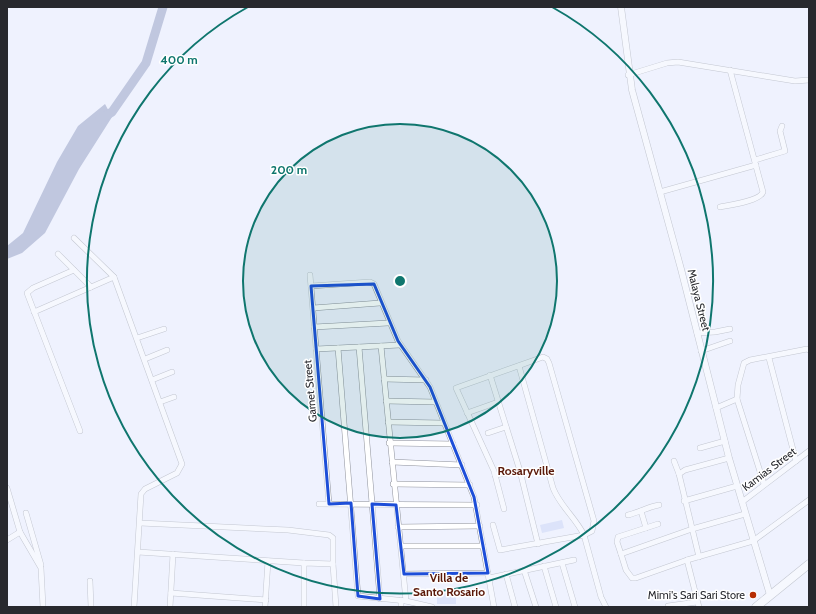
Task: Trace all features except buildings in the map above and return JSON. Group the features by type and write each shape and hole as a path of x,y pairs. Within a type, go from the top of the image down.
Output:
{"main road":[{"path":"756,607 809,564"}],"street":[{"name":"Malaya Street","path":"621,7 628,75 729,458 770,595"},
{"path":"628,75 667,63 678,62 795,81 809,80"},
{"path":"720,207 756,198 762,195 762,187 730,70"},
{"path":"660,192 785,151 780,131 782,126"},
{"path":"74,238 114,277 181,460 182,467 177,473 142,492 134,607"},
{"path":"58,254 91,287"},
{"path":"74,270 28,291 27,293 80,431"},
{"name":"Garnet Street","path":"310,275 330,504"},
{"path":"34,312 114,277"},
{"path":"311,286 372,283 388,323 400,345 426,380 470,485 477,505 494,607"},
{"path":"313,308 380,303"},
{"path":"314,327 388,323"},
{"path":"137,338 164,329"},
{"path":"697,333 730,329"},
{"path":"701,351 730,341"},
{"path":"316,349 400,345"},
{"path":"382,346 393,484 401,546 406,603"},
{"path":"359,347 380,599"},
{"path":"338,348 358,596 432,607"},
{"path":"764,484 737,399 738,385 744,363 750,360 769,358 807,349 809,350"},
{"path":"145,359 167,350"},
{"path":"493,525 500,550 584,535 592,531 594,521 549,363 543,357 457,387 457,391 495,475 504,509"},
{"path":"769,358 796,461"},
{"path":"518,366 553,488 558,501 579,525 584,535 601,597 606,607"},
{"path":"152,380 172,372"},
{"path":"490,376 520,471 538,544"},
{"path":"384,379 426,380"},
{"path":"160,402 174,396"},
{"path":"716,408 737,399"},
{"path":"386,401 435,402"},
{"path":"467,414 498,402"},
{"path":"388,422 443,422"},
{"path":"488,433 506,427"},
{"path":"700,448 725,441"},
{"path":"390,443 453,444"},
{"name":"Kamias Street","path":"742,502 809,451"},
{"path":"679,474 685,470 729,458"},
{"path":"674,461 679,474 684,501 699,557"},
{"path":"392,462 462,465"},
{"path":"495,475 520,471"},
{"path":"393,484 470,485"},
{"path":"684,501 737,486"},
{"path":"7,488 20,532 41,568"},
{"path":"658,524 618,537 617,542 626,570 632,578 753,541 809,500"},
{"path":"319,504 477,505"},
{"path":"628,515 641,511 646,507 660,505"},
{"path":"641,511 646,528"},
{"path":"26,513 41,568 43,607"},
{"path":"621,554 692,529 745,514"},
{"path":"140,523 288,530 329,535 333,538 336,607"},
{"path":"398,526 480,526"},
{"path":"7,540 20,532"},
{"path":"401,546 483,546"},
{"path":"138,552 333,564"},
{"path":"170,607 172,554"},
{"path":"404,574 489,576 574,560"},
{"path":"668,606 698,604 687,560"},
{"path":"265,607 268,561"},
{"path":"304,563 304,607"},
{"path":"562,563 575,607"},
{"path":"544,566 556,607"},
{"path":"524,570 536,607"},
{"path":"506,574 515,607"},
{"path":"90,581 91,607"},
{"path":"171,593 266,600"},
{"path":"401,607 406,603"}],"highlighted area":[{"path":"374,284 398,341 430,387 474,497 488,573 404,574 396,505 372,504 380,599 358,596 351,503 329,504 311,286"}],"shaded area":[{"path":"105,104 112,117 79,169 45,233 22,253 7,259 7,246 23,233 57,162 78,126"},
{"path":"562,520 564,528 542,533 540,525"},
{"path":"437,593 456,593 456,604 437,604"}],"waterway":[{"path":"100,119 112,112 146,63 163,7"}],"place":[{"name":"Mimi's Sari Sari Store","path":"753,595"}],"district":[{"name":"Rosaryville","path":"526,470"},
{"name":"Villa de Santo Rosario","path":"449,584"}]}
